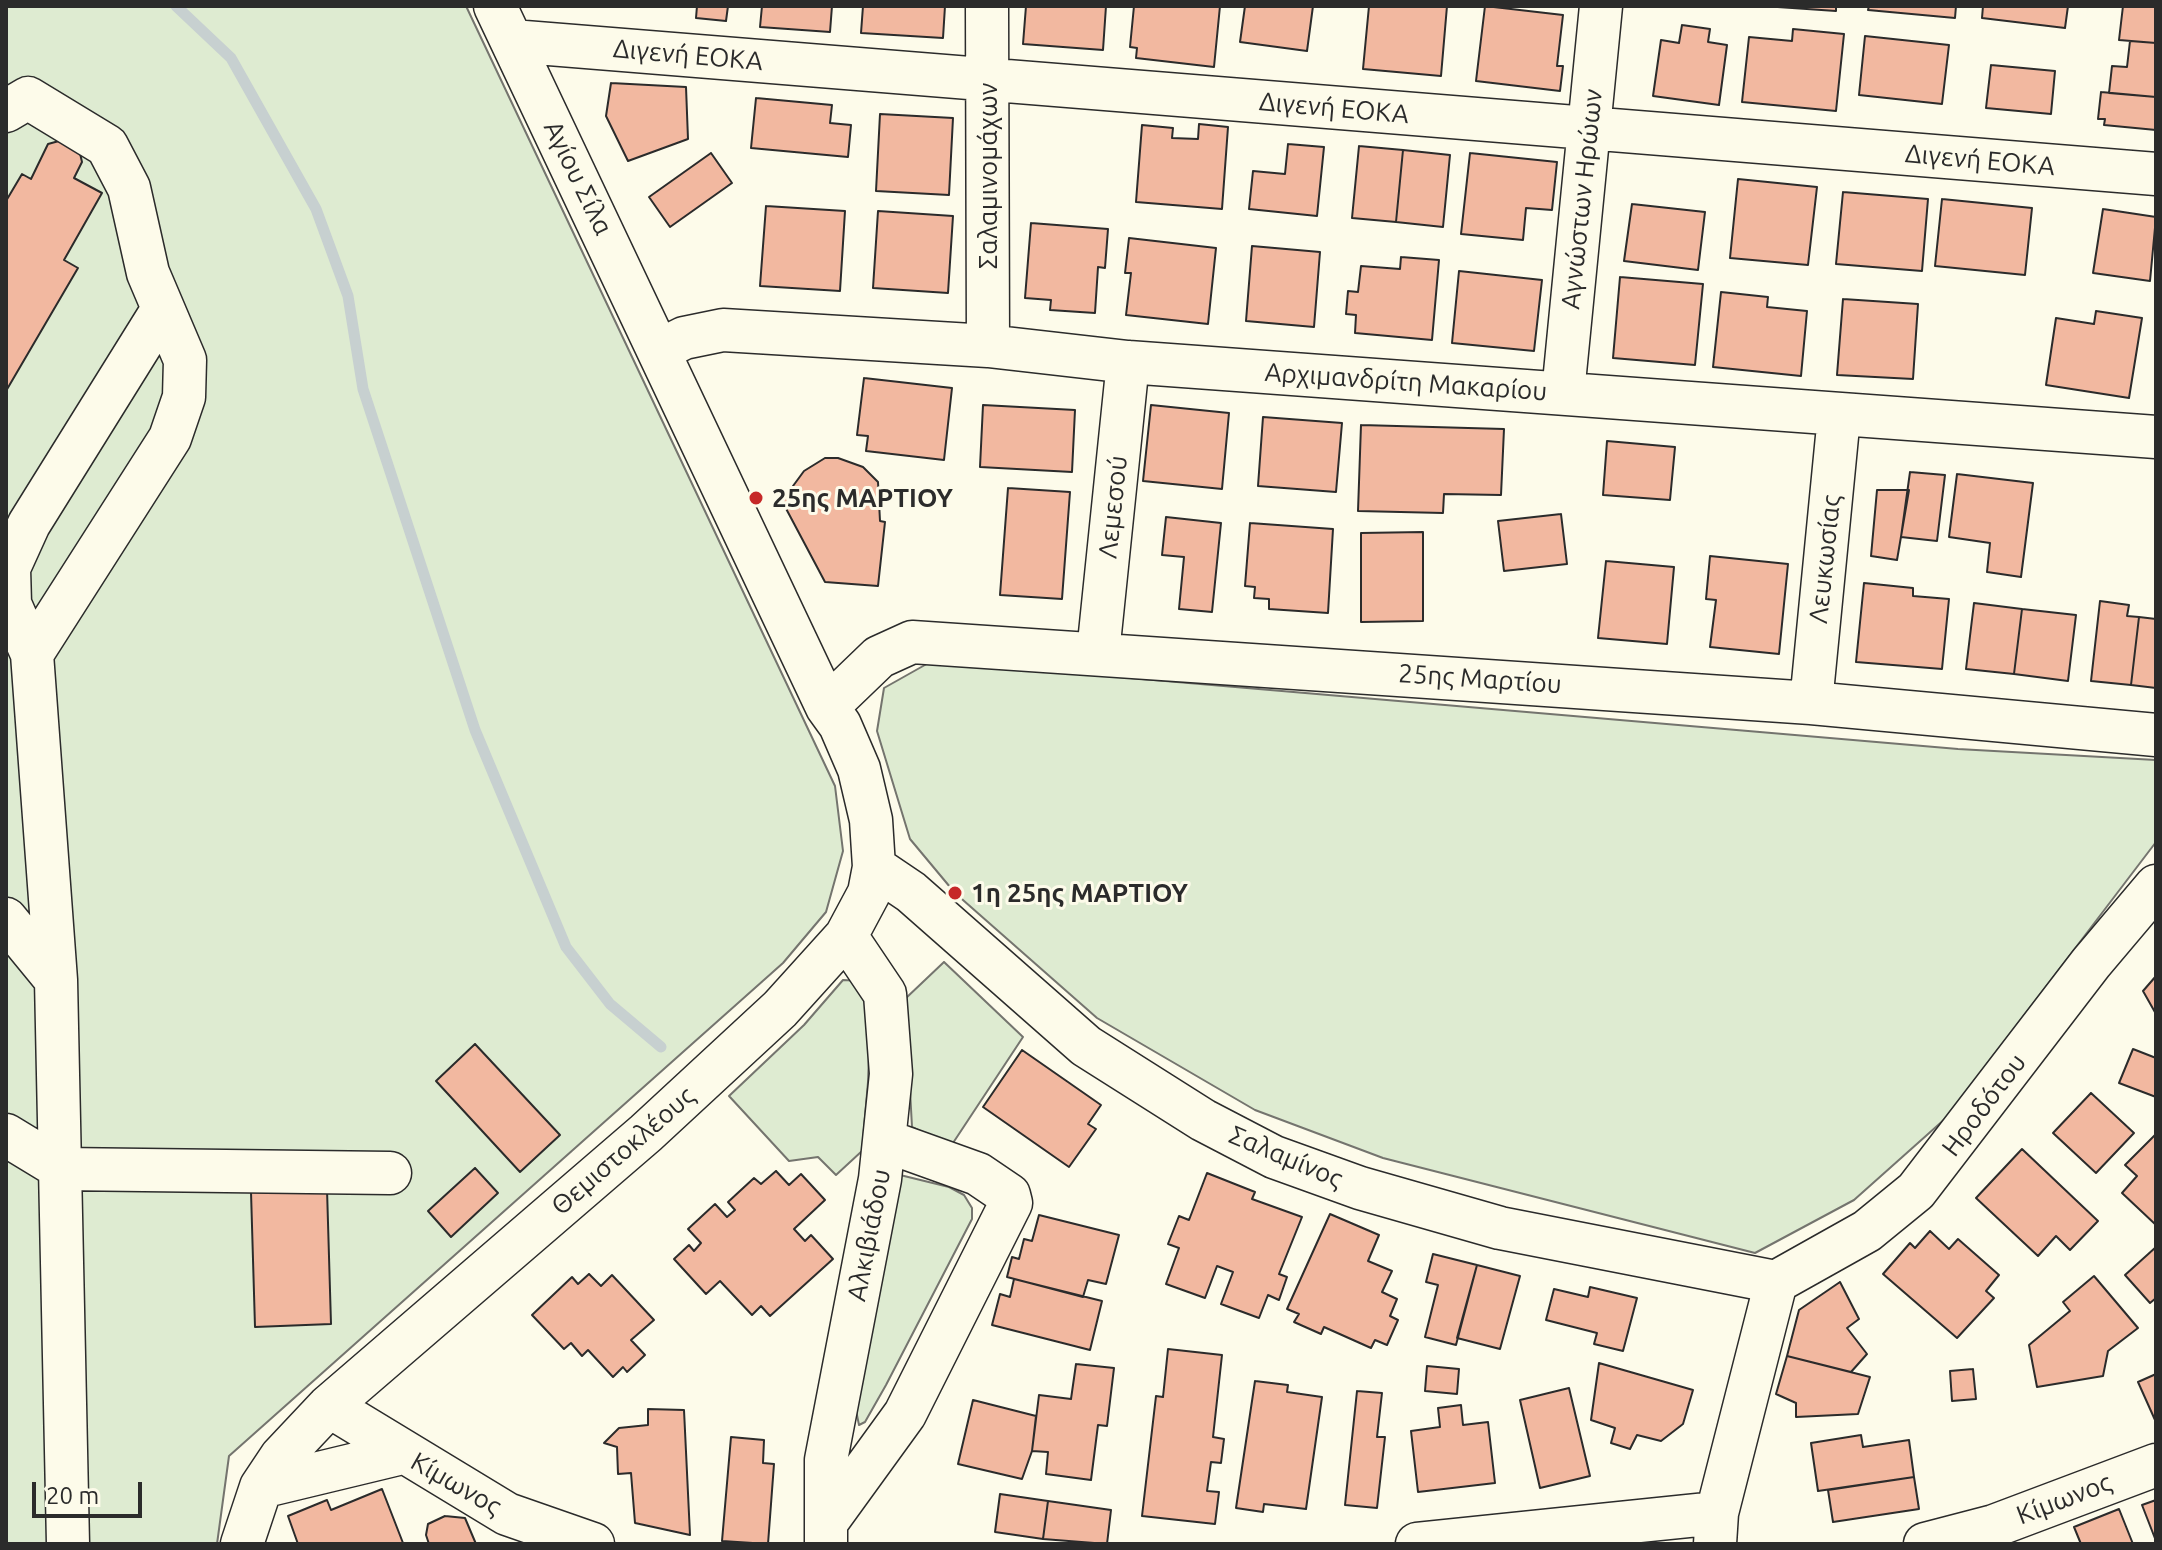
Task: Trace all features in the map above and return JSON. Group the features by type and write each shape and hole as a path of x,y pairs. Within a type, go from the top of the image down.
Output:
{"street":[{"name":"Σαλαμινομάχων","path":"987,6 988,346"},
{"name":"Αγνώστων Ηρώων","path":"1563,393 1601,6"},
{"name":"Διγενή ΕΟΚΑ","path":"503,24 988,80 2156,174"},
{"name":"Αγίου Σίλα","path":"503,24 827,707"},
{"path":"6,111 28,98 107,146 129,188 148,273 161,312 185,360 184,397 170,438 32,654"},
{"path":"68,1544 56,980 32,654 10,604 9,568 29,524 161,312"},
{"name":"Αρχιμανδρίτη Μακαρίου","path":"660,350 684,338 723,330 988,346 1128,362 1839,416 2153,425"},
{"name":"Λεμεσού","path":"1098,653 1128,362"},
{"name":"Λευκωσίας","path":"1811,703 1839,416"},
{"name":"25ης Μαρτίου","path":"827,707 879,657 912,642 1811,703 2156,735"},
{"name":"Θεμιστοκλέους","path":"242,1544 261,1487 281,1457 329,1406 646,1133 780,1009 846,936 869,893 874,867 871,820 859,769 840,725 827,707"},
{"name":"Σαλαμίνος","path":"874,867 911,892 1086,1046 1203,1120 1274,1157 1360,1188 1500,1228 1776,1282"},
{"name":"Ηροδότου","path":"1776,1282 1867,1231 1916,1191 2091,963 2156,886"},
{"path":"6,919 56,980"},
{"name":"Αλκιβιάδου","path":"826,1533 826,1460 886,1141 891,1051 887,1004 875,974 846,936"},
{"path":"6,1135 62,1169 390,1173"},
{"path":"826,1533 905,1414 1011,1203 1009,1195 978,1174 886,1141"},
{"path":"1417,1544 1716,1528 1776,1282"},
{"name":"Κίμωνος","path":"329,1406 507,1514 593,1544"},
{"path":"261,1487 402,1453"},
{"name":"Κίμωνος","path":"1925,1544 1994,1526 2156,1465"}],"green space":[{"path":"6,6 466,6 835,786 843,851 826,912 783,963 229,1456 217,1544 6,1544"},
{"path":"932,661 1958,749 2156,760 2156,842 1946,1118 1854,1200 1755,1253 1383,1158 1255,1110 1097,1018 955,893 910,839 877,731 884,688"},
{"path":"944,962 1023,1037 951,1146 912,1127 905,999"},
{"path":"843,980 862,981 870,1029 862,1151 836,1175 818,1157 789,1161 729,1096 804,1025"},
{"path":"896,1174 949,1187 964,1195 972,1208 972,1219 886,1385 865,1422 859,1425 853,1396"}],"building":[{"path":"697,6 728,6 726,21 696,18"},
{"path":"762,6 832,6 830,32 760,27"},
{"path":"863,6 945,6 943,38 861,33"},
{"path":"1026,6 1106,6 1103,50 1023,44"},
{"path":"1134,6 1220,6 1214,67 1136,58 1137,48 1130,47"},
{"path":"1245,6 1313,6 1307,51 1240,42"},
{"path":"1369,6 1447,6 1441,76 1363,69"},
{"path":"1485,6 1563,15 1557,66 1563,66 1560,91 1476,81"},
{"path":"1763,6 1836,6 1836,11"},
{"path":"1869,6 1956,6 1955,18 1868,10"},
{"path":"1983,6 2068,6 2065,28 1982,18"},
{"path":"2123,6 2156,6 2156,43 2119,40"},
{"path":"1682,25 1710,29 1708,42 1727,45 1719,105 1653,96 1661,40 1679,43"},
{"path":"1793,29 1844,34 1836,111 1742,102 1749,37 1792,41"},
{"path":"1865,36 1949,45 1942,104 1859,95"},
{"path":"2130,41 2156,43 2156,97 2109,93 2112,66 2127,67"},
{"path":"1991,65 2055,71 2051,114 1986,108"},
{"path":"611,83 686,87 688,139 628,161 606,116"},
{"path":"2101,92 2156,97 2156,130 2104,125 2105,119 2098,119"},
{"path":"756,98 832,105 830,123 851,125 848,157 751,148"},
{"path":"880,114 953,118 949,195 876,191"},
{"path":"1199,124 1228,127 1222,209 1136,202 1142,125 1173,128 1172,138 1198,139"},
{"path":"59,141 79,149 82,162 74,178 102,193 64,260 78,268 6,391 6,201 22,174 31,179 48,144"},
{"path":"1288,144 1324,147 1317,216 1249,209 1253,171 1285,174"},
{"path":"1359,146 1403,150 1396,222 1352,218"},
{"path":"1403,150 1450,155 1443,227 1396,222"},
{"path":"711,153 732,183 670,227 649,197"},
{"path":"1470,153 1557,162 1552,210 1526,208 1523,240 1461,234"},
{"path":"1738,179 1817,187 1808,265 1730,258"},
{"path":"1843,192 1928,199 1922,271 1836,264"},
{"path":"1942,199 2032,208 2025,275 1935,266"},
{"path":"1632,204 1705,212 1698,270 1624,261"},
{"path":"766,206 845,211 840,291 760,286"},
{"path":"2103,209 2156,217 2150,281 2093,273"},
{"path":"878,211 953,216 948,293 873,288"},
{"path":"1031,223 1108,229 1105,268 1098,267 1095,313 1050,310 1051,300 1025,298"},
{"path":"1129,238 1216,248 1208,324 1126,315 1131,273 1125,273"},
{"path":"1252,246 1320,252 1314,327 1246,321"},
{"path":"1401,257 1439,260 1432,340 1355,333 1356,315 1346,314 1348,291 1358,292 1361,266 1400,269"},
{"path":"1459,271 1542,280 1534,351 1452,343"},
{"path":"1620,277 1703,284 1695,365 1613,358"},
{"path":"1721,292 1768,297 1767,307 1807,311 1801,376 1713,367"},
{"path":"1843,299 1918,304 1913,379 1837,375"},
{"path":"2096,311 2142,318 2129,398 2046,385 2056,318 2094,324"},
{"path":"864,378 952,388 944,460 866,451 868,436 857,435"},
{"path":"983,405 1075,410 1072,472 980,467"},
{"path":"1151,405 1229,413 1222,489 1143,481"},
{"path":"1263,417 1342,423 1336,492 1258,486"},
{"path":"1361,425 1504,429 1501,495 1444,494 1443,513 1358,511"},
{"path":"1607,441 1675,447 1670,500 1603,495"},
{"path":"825,458 838,458 863,467 878,482 880,521 885,522 878,586 825,582 782,501 804,471"},
{"path":"1910,472 1945,475 1937,541 1901,537"},
{"path":"1957,474 2033,483 2021,577 1987,572 1990,543 1949,537"},
{"path":"1008,488 1070,492 1062,599 1000,595"},
{"path":"1877,490 1909,490 1897,560 1871,556"},
{"path":"1561,514 1567,564 1504,571 1498,521"},
{"path":"1166,517 1221,523 1212,612 1179,609 1184,557 1162,555"},
{"path":"1250,523 1333,529 1328,613 1269,609 1269,599 1254,598 1255,587 1245,586"},
{"path":"1423,532 1423,621 1361,622 1361,533"},
{"path":"1710,556 1788,564 1779,654 1710,647 1716,600 1706,599"},
{"path":"1606,561 1674,567 1667,644 1598,638"},
{"path":"1864,583 1913,588 1913,596 1949,599 1942,669 1856,662"},
{"path":"2100,601 2129,605 2127,616 2139,617 2131,685 2091,681"},
{"path":"1974,603 2022,609 2014,674 1966,669"},
{"path":"2022,609 2076,615 2068,681 2014,674"},
{"path":"2139,617 2156,619 2156,688 2131,685"},
{"path":"2156,976 2156,1014 2143,991"},
{"path":"475,1044 560,1135 520,1172 436,1081"},
{"path":"2133,1049 2156,1058 2156,1097 2119,1083"},
{"path":"1022,1050 1101,1105 1088,1124 1096,1129 1069,1167 983,1107"},
{"path":"2091,1093 2134,1133 2096,1173 2053,1133"},
{"path":"2156,1134 2156,1225 2122,1193 2137,1176 2125,1165"},
{"path":"2022,1149 2098,1221 2070,1250 2056,1236 2038,1256 1976,1198"},
{"path":"475,1168 498,1193 451,1237 428,1211"},
{"path":"776,1171 789,1185 801,1174 825,1200 794,1229 805,1241 811,1235 833,1259 770,1316 761,1306 752,1315 720,1281 706,1294 674,1259 689,1245 694,1251 701,1243 688,1229 715,1204 727,1217 735,1210 728,1202 754,1178 761,1184"},
{"path":"1207,1173 1255,1192 1252,1199 1302,1217 1279,1274 1287,1277 1279,1300 1268,1295 1259,1318 1221,1304 1233,1272 1217,1266 1205,1298 1166,1284 1179,1248 1168,1244 1179,1216 1189,1220"},
{"path":"327,1189 331,1324 255,1327 251,1192"},
{"path":"1330,1214 1379,1235 1368,1261 1392,1271 1382,1292 1397,1299 1390,1316 1398,1320 1387,1345 1375,1340 1371,1348 1324,1327 1321,1334 1294,1322 1299,1314 1287,1309"},
{"path":"1039,1215 1119,1235 1106,1284 1088,1280 1083,1297 1007,1277 1012,1257 1019,1259 1024,1239 1032,1241"},
{"path":"1930,1231 1949,1249 1958,1239 1999,1275 1986,1291 1994,1298 1957,1338 1883,1274 1910,1243 1915,1248"},
{"path":"2156,1247 2156,1298 2150,1303 2125,1275"},
{"path":"1433,1254 1477,1265 1456,1345 1425,1337 1438,1285 1426,1282"},
{"path":"1477,1265 1520,1276 1500,1349 1457,1338"},
{"path":"589,1274 601,1286 612,1275 654,1320 631,1340 645,1355 627,1372 623,1367 613,1377 588,1350 582,1356 571,1343 564,1349 532,1315 572,1277 578,1284"},
{"path":"2094,1276 2138,1328 2108,1351 2103,1376 2037,1387 2029,1345 2070,1311 2063,1302"},
{"path":"1014,1279 1102,1301 1090,1350 992,1325 1000,1294 1010,1297"},
{"path":"1840,1282 1859,1319 1847,1328 1867,1354 1851,1372 1787,1356 1799,1310"},
{"path":"1590,1287 1637,1298 1623,1351 1594,1344 1597,1333 1546,1320 1554,1289 1588,1297"},
{"path":"1168,1349 1222,1355 1213,1437 1224,1439 1221,1463 1211,1462 1207,1491 1219,1492 1215,1524 1142,1516 1156,1396 1163,1397"},
{"path":"1787,1356 1870,1377 1858,1414 1796,1417 1796,1403 1776,1394"},
{"path":"1599,1363 1693,1390 1683,1424 1661,1441 1637,1435 1630,1449 1611,1443 1615,1428 1591,1420"},
{"path":"1076,1364 1114,1368 1107,1426 1098,1425 1091,1480 1046,1474 1048,1452 1032,1451 1039,1395 1071,1399"},
{"path":"1427,1366 1459,1369 1457,1394 1425,1391"},
{"path":"1973,1369 1976,1399 1952,1401 1950,1371"},
{"path":"2156,1374 2156,1420 2155,1420 2138,1382"},
{"path":"1255,1381 1288,1385 1287,1392 1322,1397 1306,1509 1264,1504 1263,1512 1236,1508"},
{"path":"1569,1388 1590,1476 1540,1488 1520,1400"},
{"path":"1357,1391 1382,1393 1377,1437 1385,1437 1377,1508 1345,1505"},
{"path":"973,1400 1036,1416 1032,1451 1022,1479 958,1464"},
{"path":"1461,1405 1463,1425 1488,1422 1495,1483 1418,1492 1411,1431 1440,1427 1438,1408"},
{"path":"648,1409 684,1410 690,1535 635,1523 631,1473 618,1474 617,1447 604,1443 619,1428 648,1425"},
{"path":"1861,1435 1863,1447 1909,1440 1914,1477 1818,1491 1811,1443"},
{"path":"731,1437 764,1440 763,1463 774,1464 768,1544 722,1541"},
{"path":"1914,1477 1919,1509 1833,1522 1828,1490"},
{"path":"382,1489 403,1543 298,1544 288,1516 327,1500 331,1510"},
{"path":"1000,1494 1048,1501 1043,1539 995,1532"},
{"path":"2156,1500 2156,1541 2142,1505"},
{"path":"1048,1501 1111,1510 1107,1544 1043,1539"},
{"path":"2119,1509 2133,1544 2081,1544 2074,1527"},
{"path":"445,1516 465,1518 476,1544 429,1544 426,1535 428,1524"}],"waterway":[{"path":"176,6 231,58 316,209 348,296 363,389 475,730 566,947 610,1004 661,1047"}],"place":[{"name":"25ης ΜΑΡΤΙΟΥ","path":"756,498"},
{"name":"1η 25ης ΜΑΡΤΙΟΥ","path":"955,893"}]}
